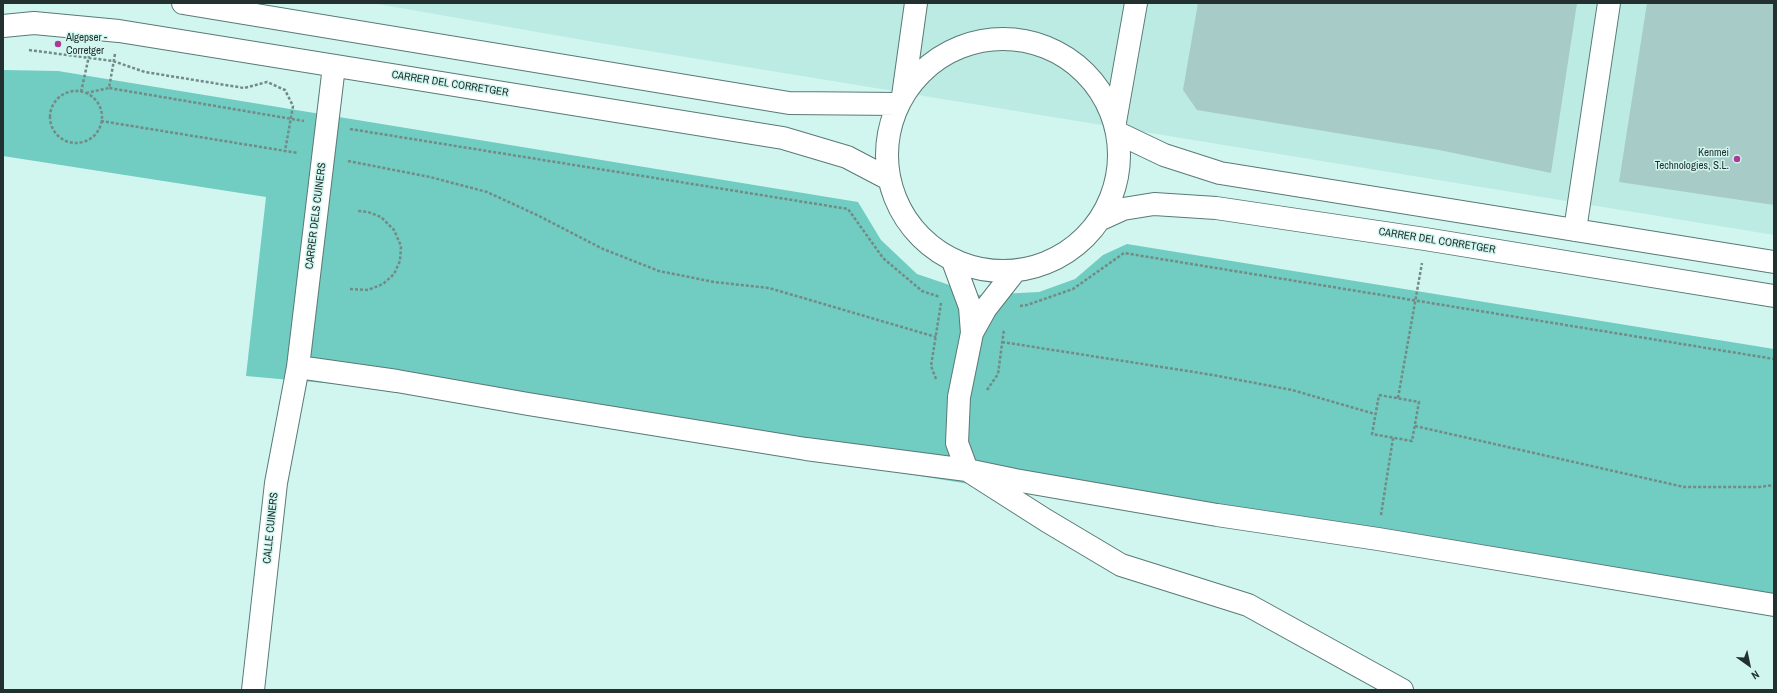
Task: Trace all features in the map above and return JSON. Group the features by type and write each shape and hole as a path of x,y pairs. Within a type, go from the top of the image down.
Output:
{"street":[{"path":"183,3 789,103 900,100 928,66 961,46 998,38 1037,43 1071,60 1098,87 1117,127 1164,155 1220,173 1774,262"},
{"path":"916,3 900,100 889,128 886,154 889,179 901,212 923,241 953,261 983,270 1015,271 1048,263 1078,245 1101,219 1114,192 1120,163 1117,127 1136,3"},
{"path":"1575,230 1609,3"},
{"name":"CARRER DEL CORRETGER","path":"3,26 34,23 119,31 783,138 847,157 889,179"},
{"name":"CARRER DELS CUINERS","path":"298,367 334,66"},
{"name":"CARRER DEL CORRETGER","path":"1101,219 1123,209 1154,204 1216,208 1425,239 1774,296"},
{"path":"953,261 978,308"},
{"path":"1015,271 978,308 959,397 957,443 967,470 1047,521 1121,565 1248,606 1402,690"},
{"path":"298,367 397,381 513,402 806,449 967,470 1015,480 1209,513 1774,605"},
{"name":"CALLE CUINERS","path":"253,690 276,483 298,367"}],"path":[{"path":"81,92 90,49"},
{"path":"26,50 114,61 144,72 244,88 267,82 285,90 293,106 285,151"},
{"path":"109,88 115,53"},
{"path":"85,93 98,104 101,112 101,121 98,130 92,137 83,142 74,143 65,141 58,136 52,128 50,113 53,104 59,97 68,93 85,93 109,88 310,122"},
{"path":"101,121 300,154"},
{"path":"344,128 848,209 883,258 922,291 978,308 1027,306 1073,289 1124,253 1774,359"},
{"path":"344,160 430,177 487,192 537,215 603,249 659,271 714,282 769,288 936,337"},
{"path":"350,289 368,290 383,284 394,274 400,261 400,246 394,230 381,217 368,212 358,211"},
{"path":"1398,398 1416,300 1425,239"},
{"path":"1002,342 1213,374 1292,390 1375,414"},
{"path":"1379,395 1419,402 1412,441 1372,434 1375,414 1379,395"},
{"path":"1415,426 1684,488 1759,487 1774,485"},
{"path":"1378,540 1392,438"}],"shaded area":[{"path":"372,3 1774,3 1774,235 594,42"},
{"path":"3,70 58,71 858,202 881,240 917,274 979,295 1039,292 1075,279 1103,255 1127,244 1774,349 1774,614 369,387 246,376 266,197 3,156"}],"building":[{"path":"1198,3 1577,3 1551,173 1439,150 1197,110 1183,90"},
{"path":"1647,3 1774,3 1774,205 1619,182"}],"place":[{"name":"Algepser - Corretger","path":"58,44"},
{"name":"Kenmei Technologies, S.L.","path":"1737,159"}]}
